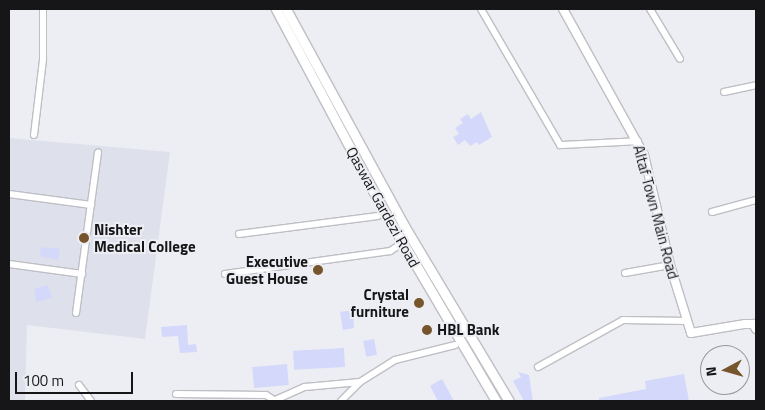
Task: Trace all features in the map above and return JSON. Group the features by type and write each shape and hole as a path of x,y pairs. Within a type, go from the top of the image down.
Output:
{"main road":[{"name":"Qaswar Gardezi Road","path":"276,9 403,243 496,401"},
{"path":"286,9 398,216 509,401"}],"street":[{"path":"34,135 43,59 43,9"},
{"path":"482,9 560,145 638,141"},
{"name":"Altaf Town Main Road","path":"563,9 638,141 670,265 687,321"},
{"path":"650,9 680,59"},
{"path":"724,92 756,85"},
{"path":"76,313 98,152"},
{"path":"9,194 91,205"},
{"path":"712,212 756,200"},
{"path":"239,234 378,216"},
{"path":"225,274 390,251 403,243"},
{"path":"9,264 82,274"},
{"path":"625,273 670,265"},
{"path":"538,367 623,320 687,321 693,334 746,324 753,324 756,329"},
{"path":"341,401 360,382 395,360 455,345"},
{"path":"176,394 266,395 273,401 306,387 360,382"},
{"path":"79,385 91,401"}],"shaded area":[{"name":"Nishter Medical College","path":"9,138 170,152 145,339 27,325 25,401 9,401"}],"building":[{"path":"481,112 492,137 479,145 477,142 470,146 465,140 458,145 453,137 459,134 455,128 463,123 460,119 468,114 471,119"},
{"path":"41,247 60,249 58,260 40,256"},
{"path":"48,285 52,298 36,302 34,289"},
{"path":"353,310 354,328 343,330 340,312"},
{"path":"187,325 188,345 196,344 197,352 180,353 178,336 162,337 161,327"},
{"path":"374,339 377,355 366,357 363,341"},
{"path":"344,348 345,367 294,370 293,351"},
{"path":"287,364 289,385 254,388 252,367"},
{"path":"518,372 529,375 533,401 524,401 513,381 521,377"},
{"path":"684,374 689,401 599,401 599,398 646,389 645,381"},
{"path":"442,379 454,401 438,401 430,386"}],"place":[{"name":"Nishter Medical College","path":"84,238"},
{"name":"Executive Guest House","path":"318,270"},
{"name":"Crystal furniture","path":"419,303"},
{"name":"HBL Bank","path":"427,330"}]}
